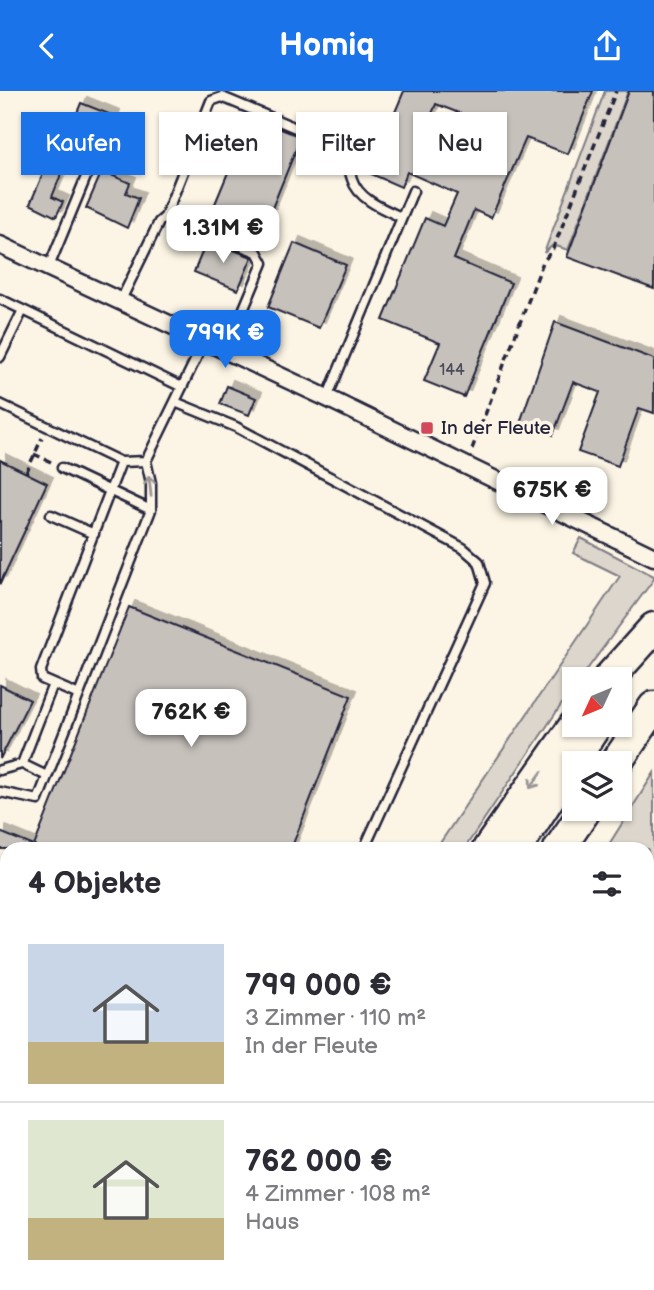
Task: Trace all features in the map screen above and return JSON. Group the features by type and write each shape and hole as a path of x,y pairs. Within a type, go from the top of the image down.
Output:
{"highway":[{"path":"619,667 654,628"},
{"path":"632,669 654,633"},
{"path":"624,751 654,707"},
{"path":"493,842 567,737"},
{"path":"521,842 589,737"},
{"path":"564,842 578,821"}],"street":[{"path":"0,245 466,464 654,557"}],"lane":[{"path":"120,302 159,222 165,218 211,101 222,97 341,147 349,157 352,179 360,194 401,217"},
{"path":"48,269 87,175"},
{"path":"327,398 413,191"},
{"path":"165,218 262,256 263,263 226,351"},
{"path":"0,299 182,387"},
{"path":"0,357 23,310"},
{"path":"0,792 38,800 151,510 151,482 146,461 205,340"},
{"path":"175,402 248,433 463,548 479,562 485,583 366,842"},
{"path":"0,404 121,462 146,461"},
{"path":"79,695 42,679 41,670 121,462"},
{"path":"62,468 151,510"},
{"path":"51,515 94,534"},
{"path":"22,764 54,684"},
{"path":"0,770 22,764 47,776"}],"path":[{"path":"466,464 543,262 554,249 615,91"},
{"path":"26,473 47,426"},
{"path":"34,454 62,468"}],"shaded area":[{"path":"605,91 628,91 568,250 553,245 544,253"},
{"path":"581,538 654,576 654,579 589,667 562,667 562,704 469,842 441,842 620,576 573,553"},
{"path":"654,773 654,842 610,842 624,821 632,821 632,808"}],"building":[{"path":"404,91 593,91 568,154 526,138 491,218 474,210 454,259 511,283 464,397 424,381 440,343 383,320 425,218 443,226 457,194 414,175 507,175 507,112 456,112 436,104 433,112 413,112 413,175 407,172 401,187 374,175 399,175 399,112 395,112"},
{"path":"629,91 654,91 654,289 567,257"},
{"path":"81,103 104,112 77,112"},
{"path":"282,129 296,135 296,149 257,245 212,228 213,225 207,223 227,175 282,175"},
{"path":"42,175 61,175 52,197 63,202 56,217 30,204"},
{"path":"100,175 111,175 130,183 126,193 139,198 127,228 86,208"},
{"path":"207,240 252,257 238,290 194,272"},
{"path":"294,243 346,265 319,328 268,307"},
{"path":"555,322 654,359 654,413 639,408 618,466 578,452 600,392 573,382 553,435 520,423"},
{"path":"227,386 256,398 249,415 220,404"},
{"path":"0,460 47,483 0,584"},
{"path":"129,607 351,696 294,842 36,842"},
{"path":"0,685 30,700 0,759"},
{"path":"0,832 24,842 0,842"}],"place":[{"name":"In der Fleute","path":"427,428"}]}
